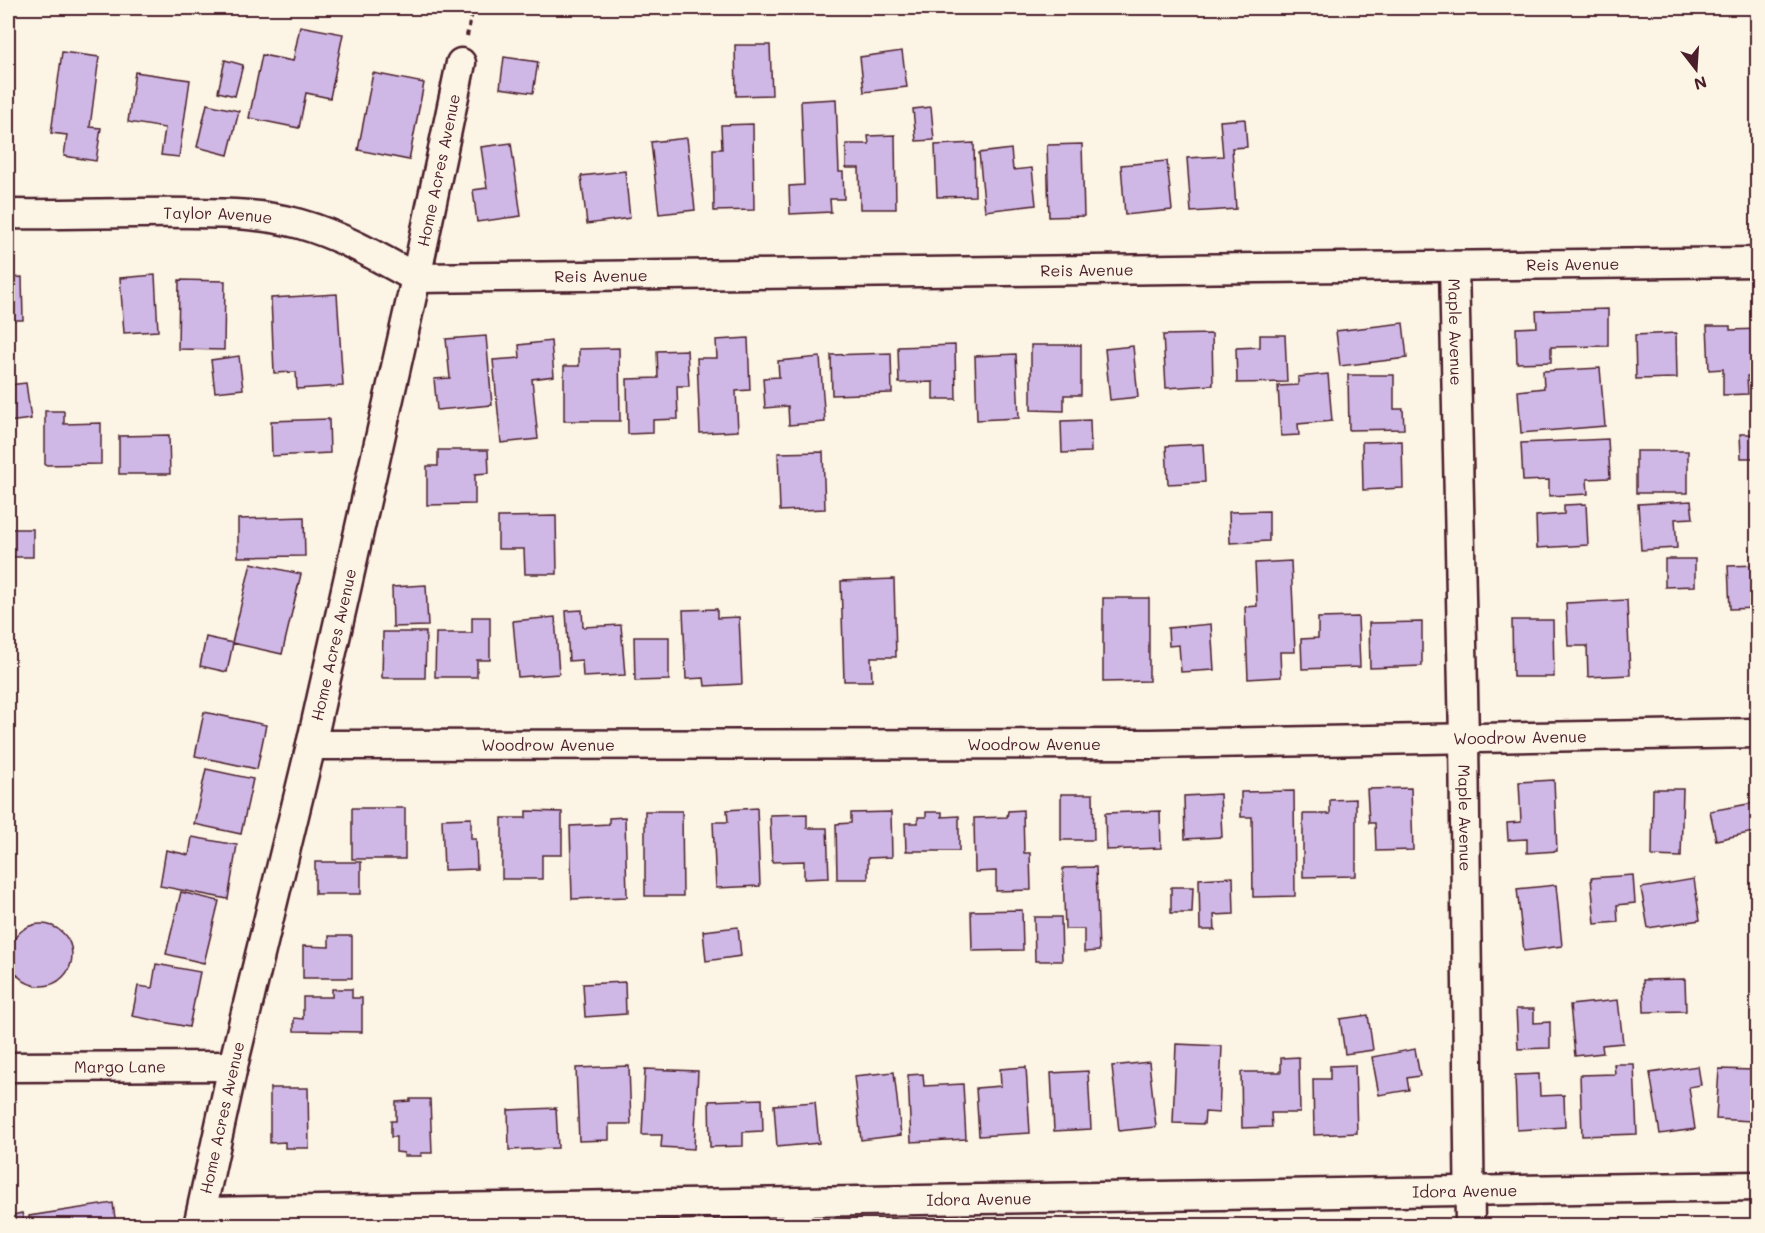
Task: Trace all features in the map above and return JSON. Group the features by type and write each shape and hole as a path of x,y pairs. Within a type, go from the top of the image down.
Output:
{"street":[{"name":"Home Acres Avenue","path":"200,1219 233,1066 311,744 416,278 461,63"},
{"name":"Taylor Avenue","path":"8,214 147,212 255,216 297,223 334,234 416,278"},
{"name":"Reis Avenue","path":"416,278 1758,262"},
{"name":"Maple Avenue","path":"1454,266 1464,738 1470,1226"},
{"name":"Woodrow Avenue","path":"311,744 1151,744 1758,733"},
{"name":"Margo Lane","path":"8,1067 233,1066"},
{"name":"Idora Avenue","path":"200,1219 1758,1186"}],"building":[{"path":"300,26 343,34 330,98 306,93 299,128 249,118 262,55 293,61"},
{"path":"735,45 770,45 772,95 736,96"},
{"path":"902,51 907,87 864,92 860,57"},
{"path":"62,52 99,57 90,127 101,128 96,161 64,156 67,135 51,133"},
{"path":"504,57 538,62 533,93 500,88"},
{"path":"225,60 243,65 235,96 218,92"},
{"path":"135,72 190,80 179,157 161,155 165,128 128,122"},
{"path":"373,73 424,83 409,160 358,150"},
{"path":"836,99 839,172 843,172 844,199 830,199 831,212 790,214 789,186 804,185 801,101"},
{"path":"207,104 239,111 228,155 197,147"},
{"path":"931,107 934,140 916,141 913,109"},
{"path":"1245,119 1247,147 1232,148 1236,209 1191,212 1187,158 1223,156 1220,121"},
{"path":"753,124 754,210 714,211 713,149 722,149 721,125"},
{"path":"895,135 896,209 860,209 859,168 846,168 846,144 869,144 868,136"},
{"path":"687,138 695,210 659,214 651,142"},
{"path":"511,143 521,216 477,222 473,190 487,188 481,147"},
{"path":"974,143 975,196 937,197 935,145"},
{"path":"1082,144 1084,216 1049,217 1047,145"},
{"path":"1011,149 1013,170 1032,168 1036,205 985,211 979,153"},
{"path":"1167,161 1172,210 1125,215 1121,165"},
{"path":"625,171 630,218 587,224 581,176"},
{"path":"155,275 158,331 124,333 120,278"},
{"path":"22,277 23,320 8,320 8,278"},
{"path":"179,280 225,281 224,350 178,349"},
{"path":"337,294 343,386 297,389 296,372 274,373 271,298"},
{"path":"1608,309 1608,346 1551,347 1551,362 1517,363 1516,328 1537,327 1536,311"},
{"path":"1403,323 1407,358 1340,366 1336,331"},
{"path":"1707,326 1730,326 1730,330 1758,329 1758,376 1747,376 1748,394 1723,395 1723,369 1709,370"},
{"path":"1676,333 1677,378 1636,379 1635,335"},
{"path":"1212,334 1213,385 1166,388 1163,335"},
{"path":"1260,335 1285,335 1287,382 1237,383 1236,348 1260,347"},
{"path":"486,336 492,405 437,410 434,379 450,378 446,339"},
{"path":"748,338 750,390 736,391 738,431 700,433 697,358 717,358 716,340"},
{"path":"551,341 554,376 532,379 538,439 501,443 493,360 520,358 519,345"},
{"path":"955,345 956,399 933,399 933,382 899,383 898,347"},
{"path":"1031,345 1081,345 1081,395 1064,395 1064,411 1031,410"},
{"path":"1133,346 1138,397 1110,400 1105,349"},
{"path":"619,348 620,421 564,421 564,366 579,366 579,349"},
{"path":"687,350 689,386 677,386 678,419 653,420 653,433 628,434 627,379 658,378 657,351"},
{"path":"891,353 892,393 832,395 831,355"},
{"path":"1016,354 1019,418 977,420 975,356"},
{"path":"239,356 243,389 215,392 211,360"},
{"path":"820,357 825,422 789,425 788,406 765,408 763,378 779,377 778,361"},
{"path":"1600,368 1605,426 1521,433 1518,391 1544,388 1543,371"},
{"path":"1328,374 1332,421 1298,424 1299,435 1281,436 1278,386 1298,385 1298,377"},
{"path":"1348,375 1394,375 1394,409 1403,409 1404,429 1349,430"},
{"path":"26,383 31,419 8,422 8,385"},
{"path":"45,411 64,411 64,424 101,423 101,464 45,465"},
{"path":"329,419 330,453 272,456 271,421"},
{"path":"1090,420 1091,452 1062,453 1061,421"},
{"path":"1757,426 1758,458 1741,458 1740,434 1757,434"},
{"path":"169,435 170,474 119,474 119,436"},
{"path":"1608,439 1610,478 1587,479 1588,494 1549,496 1549,480 1523,481 1521,443"},
{"path":"1402,441 1403,488 1363,490 1362,442"},
{"path":"1203,444 1205,482 1168,484 1166,446"},
{"path":"438,450 488,450 489,473 475,474 475,504 427,505 427,466 438,466"},
{"path":"1636,451 1688,451 1688,493 1636,493"},
{"path":"823,452 825,509 780,511 778,453"},
{"path":"1691,501 1693,518 1675,519 1677,548 1641,550 1638,504"},
{"path":"1586,504 1588,545 1537,548 1536,516 1564,514 1564,505"},
{"path":"1269,511 1269,541 1230,543 1229,512"},
{"path":"556,516 557,574 525,574 524,549 498,549 498,517"},
{"path":"304,517 305,556 238,557 238,519"},
{"path":"8,529 33,529 33,557 8,557"},
{"path":"1665,559 1695,559 1695,586 1665,587"},
{"path":"1291,561 1295,652 1280,652 1281,677 1248,679 1245,607 1257,606 1255,563"},
{"path":"251,563 301,574 282,654 232,643"},
{"path":"1758,565 1758,608 1730,609 1728,566"},
{"path":"894,579 896,657 871,657 872,681 844,681 841,581"},
{"path":"426,585 428,626 393,627 392,587"},
{"path":"1103,598 1149,598 1149,681 1103,682"},
{"path":"1627,600 1630,675 1588,677 1587,646 1568,646 1566,603"},
{"path":"717,609 717,618 739,617 742,684 705,686 704,678 686,679 683,610"},
{"path":"582,610 583,627 621,625 625,675 583,677 582,660 569,661 566,611"},
{"path":"472,617 490,617 490,660 477,660 477,677 435,677 436,633 472,633"},
{"path":"555,617 559,674 518,677 513,621"},
{"path":"1358,617 1360,667 1302,669 1301,639 1318,638 1318,618"},
{"path":"1512,620 1553,620 1554,677 1513,677"},
{"path":"1422,622 1422,666 1370,668 1369,623"},
{"path":"1211,624 1214,670 1181,672 1179,645 1169,646 1168,628"},
{"path":"383,632 426,632 425,678 382,678"},
{"path":"206,637 233,643 227,672 200,666"},
{"path":"634,637 669,637 669,680 635,681"},
{"path":"204,712 266,725 257,769 195,756"},
{"path":"206,769 253,779 241,834 194,824"},
{"path":"1554,780 1557,851 1527,853 1527,839 1508,840 1507,823 1521,822 1519,782"},
{"path":"1411,788 1413,850 1376,851 1375,823 1369,823 1367,789"},
{"path":"1653,789 1683,789 1681,857 1652,856"},
{"path":"1294,791 1295,896 1253,897 1252,817 1241,817 1241,792"},
{"path":"1061,794 1093,794 1094,840 1061,840"},
{"path":"1220,794 1222,837 1185,839 1184,796"},
{"path":"1356,799 1356,876 1303,877 1303,814 1330,814 1330,800"},
{"path":"1754,803 1758,831 1716,840 1710,811"},
{"path":"352,808 405,808 405,859 352,859"},
{"path":"757,808 760,886 716,888 713,822 728,822 727,810"},
{"path":"1023,810 1024,853 1030,853 1031,890 996,891 996,871 975,872 974,818 1007,817 1008,811"},
{"path":"526,811 562,812 562,855 542,855 542,879 502,879 502,818 526,818"},
{"path":"645,811 682,811 683,896 645,896"},
{"path":"1160,811 1161,848 1106,850 1105,813"},
{"path":"891,812 892,857 868,858 868,879 837,879 836,824 851,823 851,813"},
{"path":"926,812 942,812 942,817 959,816 959,851 906,851 905,823 918,823 918,817 926,817"},
{"path":"807,814 807,828 827,828 829,878 804,879 804,861 772,862 770,815"},
{"path":"625,817 627,897 572,899 570,826 609,824 609,818"},
{"path":"471,818 471,839 476,839 477,869 444,870 442,819"},
{"path":"192,837 237,845 228,899 160,886 166,850 189,855"},
{"path":"315,862 361,862 361,894 315,894"},
{"path":"1096,867 1099,951 1084,952 1084,929 1065,929 1063,868"},
{"path":"1633,875 1635,903 1617,905 1618,922 1595,924 1591,878"},
{"path":"1233,877 1234,914 1214,915 1215,930 1200,930 1199,879"},
{"path":"1694,879 1700,920 1648,928 1641,888"},
{"path":"1556,885 1562,946 1524,951 1517,889"},
{"path":"1171,887 1193,887 1192,913 1171,913"},
{"path":"181,892 219,901 204,963 166,954"},
{"path":"1022,910 1023,950 972,951 971,911"},
{"path":"1034,917 1061,917 1062,961 1035,961"},
{"path":"41,924 63,933 72,955 63,977 41,986 19,977 10,955 19,933"},
{"path":"738,927 741,956 706,961 703,931"},
{"path":"329,936 352,936 352,978 303,978 303,946 329,947"},
{"path":"156,964 200,972 189,1027 132,1016 138,986 152,988"},
{"path":"1685,979 1686,1011 1644,1012 1643,980"},
{"path":"625,982 626,1014 585,1017 583,984"},
{"path":"332,989 352,989 352,998 362,998 362,1032 294,1031 294,1018 303,1019 303,997 332,997"},
{"path":"1618,1000 1623,1043 1602,1045 1603,1053 1575,1056 1570,1005"},
{"path":"1516,1009 1534,1009 1534,1023 1550,1022 1550,1048 1518,1049"},
{"path":"1368,1015 1373,1050 1345,1054 1340,1019"},
{"path":"1176,1044 1222,1046 1219,1113 1205,1112 1204,1124 1173,1123"},
{"path":"1415,1049 1420,1076 1407,1078 1409,1090 1379,1095 1372,1057"},
{"path":"1299,1057 1300,1113 1271,1113 1272,1127 1242,1128 1241,1072 1281,1072 1281,1058"},
{"path":"1149,1062 1156,1127 1119,1131 1112,1066"},
{"path":"1614,1064 1634,1064 1637,1134 1582,1136 1580,1075 1615,1074"},
{"path":"1355,1065 1357,1133 1314,1135 1313,1079 1330,1079 1330,1066"},
{"path":"629,1066 631,1124 609,1124 609,1140 579,1141 576,1068"},
{"path":"1698,1066 1701,1085 1689,1087 1695,1129 1660,1134 1650,1073"},
{"path":"1026,1067 1030,1133 979,1136 976,1088 1001,1086 1000,1069"},
{"path":"645,1069 698,1071 694,1149 661,1147 662,1135 642,1135"},
{"path":"1719,1069 1754,1070 1751,1121 1716,1119"},
{"path":"1088,1071 1091,1129 1054,1131 1051,1073"},
{"path":"894,1072 901,1135 861,1140 854,1076"},
{"path":"923,1074 924,1086 963,1084 966,1139 911,1142 908,1075"},
{"path":"1539,1074 1540,1096 1564,1095 1565,1127 1517,1130 1515,1075"},
{"path":"270,1088 308,1088 309,1148 285,1148 285,1142 270,1143"},
{"path":"410,1099 430,1099 432,1153 421,1153 421,1156 404,1156 404,1153 396,1152 396,1137 391,1137 391,1121 396,1121 396,1102 410,1101"},
{"path":"762,1099 763,1131 743,1132 743,1146 710,1147 709,1101"},
{"path":"815,1102 819,1143 777,1147 774,1105"},
{"path":"556,1108 558,1148 509,1150 508,1110"},
{"path":"113,1203 116,1226 30,1226 29,1216"},
{"path":"22,1213 25,1226 8,1226 8,1216"}]}
